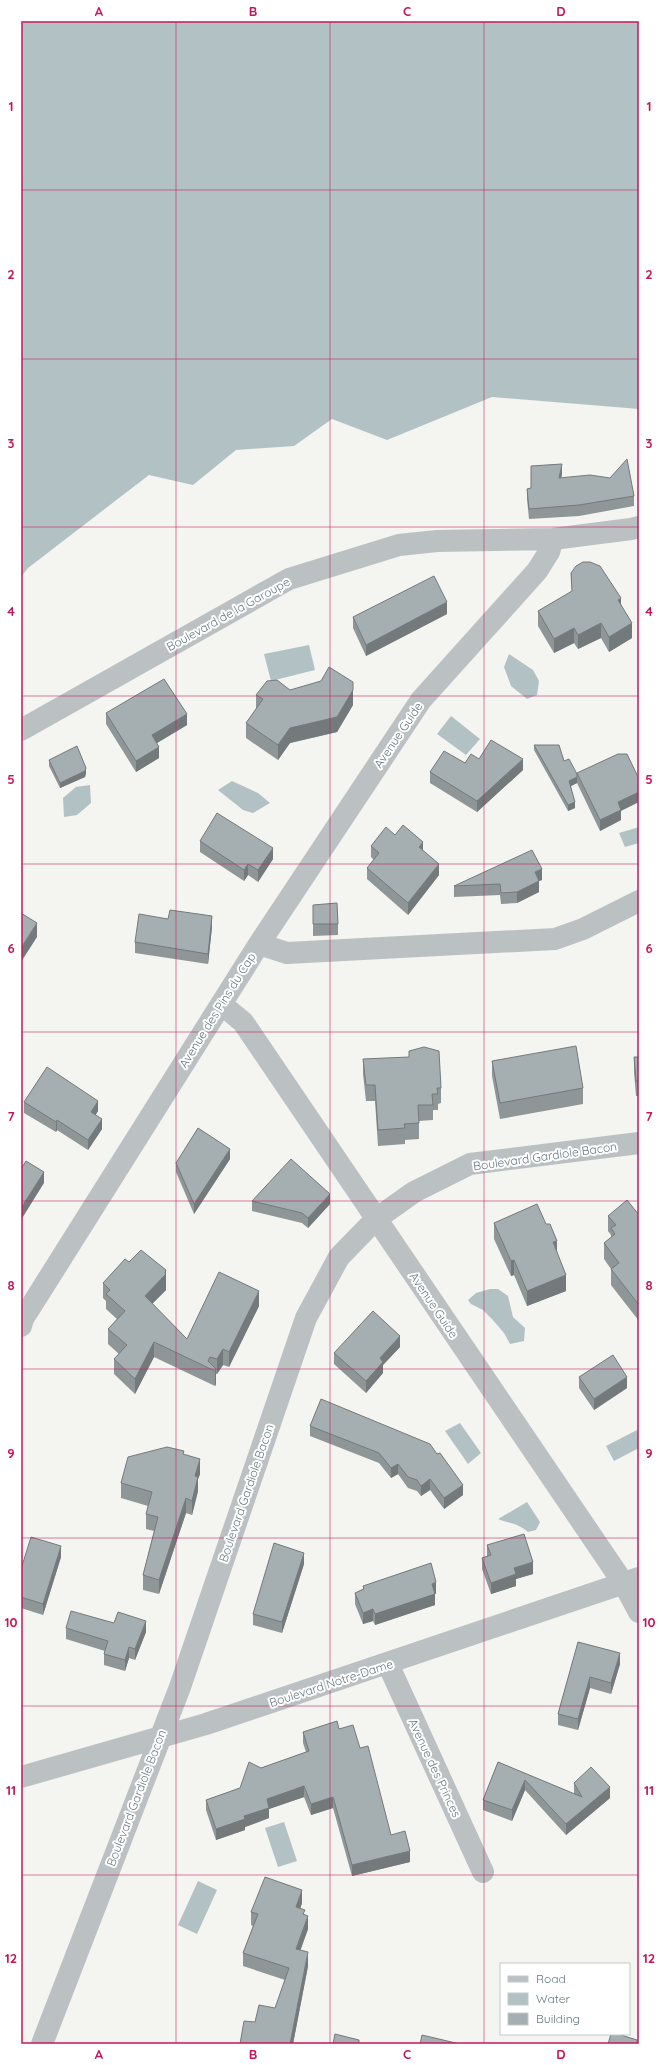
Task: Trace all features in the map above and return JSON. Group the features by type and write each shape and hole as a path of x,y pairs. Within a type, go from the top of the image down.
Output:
{"street":[{"name":"Boulevard de la Garoupe","path":"21,730 289,579 399,545 437,541 553,539 639,527"},
{"name":"Avenue Guide","path":"259,944 421,700 537,571 549,552 553,539"},
{"name":"Avenue des Pins du Cap","path":"21,1326 23,1318 259,944 287,953 555,939 583,929 639,901"},
{"name":"Avenue Guide","path":"221,1004 243,1022 376,1219 632,1581 639,1612"},
{"name":"Boulevard Gardiole Bacon","path":"42,2044 180,1687 306,1318 339,1257 376,1219 414,1192 470,1164 639,1143"},
{"name":"Boulevard Notre-Dame","path":"21,1778 133,1744 159,1739 388,1664 632,1581"},
{"name":"Avenue des Princes","path":"388,1664 483,1872"}],"water":[{"path":"21,21 639,21 639,409 492,397 387,440 332,419 294,446 236,450 193,485 149,475 28,568 21,577"},
{"path":"309,645 315,670 271,681 264,654"},
{"path":"509,654 533,670 539,681 537,695 527,699 511,686 504,667"},
{"path":"451,716 480,739 466,755 437,734"},
{"path":"232,781 258,793 270,803 253,813 243,810 218,790"},
{"path":"90,785 91,803 77,815 64,817 63,798 76,787"},
{"path":"639,827 639,843 625,847 619,833"},
{"path":"490,1289 498,1289 508,1296 513,1317 525,1328 524,1341 510,1344 504,1333 492,1319 483,1310 471,1304 468,1300 476,1293"},
{"path":"460,1423 481,1453 468,1464 445,1431"},
{"path":"637,1430 639,1435 639,1448 614,1461 606,1446"},
{"path":"527,1502 540,1522 536,1530 528,1532 517,1525 498,1519"},
{"path":"284,1822 297,1861 278,1867 265,1828"},
{"path":"198,1881 217,1890 197,1934 178,1925"}],"building":[{"path":"627,459 634,496 579,505 529,509 527,489 531,488 531,466 562,464 559,478 590,475 610,478"},
{"path":"583,562 590,562 600,566 621,598 618,600 632,623 609,637 601,623 578,635 574,628 554,639 538,611 572,591 571,573 576,566"},
{"path":"434,576 447,602 366,645 353,617"},
{"path":"329,667 353,682 353,690 337,717 290,728 278,745 246,723 263,699 256,695 267,681 277,680 290,690 321,681"},
{"path":"164,679 187,714 152,735 159,747 136,761 106,713"},
{"path":"491,740 523,759 477,801 430,772 444,751 465,763 471,754 479,759"},
{"path":"534,745 559,745 564,761 569,759 577,774 577,777 569,781 575,802 568,805"},
{"path":"77,746 86,768 85,771 60,783 49,760"},
{"path":"618,754 627,754 639,779 639,792 618,802 621,810 600,820 577,773"},
{"path":"217,813 273,848 258,870 248,864 244,870 200,841"},
{"path":"403,825 423,842 419,847 439,864 408,903 367,868 379,853 371,846 386,827 395,835"},
{"path":"532,850 542,869 535,872 539,881 517,892 501,893 500,884 454,886"},
{"path":"337,903 338,924 313,924 313,905"},
{"path":"170,910 212,916 208,954 135,942 139,914 168,919"},
{"path":"21,913 37,923 21,948"},
{"path":"576,1046 583,1088 500,1103 492,1061"},
{"path":"424,1047 439,1051 441,1088 437,1088 438,1094 432,1094 433,1105 418,1105 419,1123 404,1124 405,1128 378,1130 375,1085 366,1085 363,1059 409,1057 409,1051"},
{"path":"634,1057 639,1057 639,1081 636,1081"},
{"path":"47,1067 98,1101 91,1112 102,1119 88,1140 57,1120 56,1122 24,1102"},
{"path":"198,1128 230,1149 194,1204 176,1163"},
{"path":"291,1159 330,1194 308,1218 302,1213 252,1201"},
{"path":"26,1161 44,1172 21,1208 21,1169"},
{"path":"627,1200 639,1215 639,1305 611,1269 619,1263 604,1243 615,1234 611,1228 616,1225 608,1216"},
{"path":"537,1204 546,1224 550,1224 557,1241 553,1242 566,1275 527,1291 514,1260 511,1261 494,1223"},
{"path":"141,1250 166,1270 166,1274 145,1296 187,1339 219,1272 259,1291 229,1352 223,1349 217,1359 210,1357 208,1361 216,1369 215,1371 154,1342 135,1379 114,1359 127,1345 108,1329 125,1311 106,1294 110,1290 103,1283 125,1259 129,1262"},
{"path":"373,1311 400,1336 380,1358 383,1362 366,1381 334,1353"},
{"path":"613,1355 627,1377 594,1399 579,1377"},
{"path":"321,1399 430,1444 437,1454 440,1453 463,1485 444,1498 430,1479 421,1486 417,1480 408,1477 398,1464 391,1468 379,1453 310,1426"},
{"path":"167,1447 184,1451 183,1454 200,1459 195,1476 198,1477 192,1501 186,1498 159,1580 143,1575 158,1517 146,1514 152,1492 121,1483 128,1457"},
{"path":"524,1534 533,1562 514,1568 516,1574 491,1583 482,1558 491,1555 487,1545"},
{"path":"31,1537 61,1546 43,1604 21,1597 21,1569"},
{"path":"274,1543 304,1553 282,1622 253,1614"},
{"path":"431,1563 436,1582 432,1584 435,1594 375,1614 373,1609 363,1613 355,1593 364,1589 363,1586"},
{"path":"71,1611 114,1623 118,1612 146,1621 135,1649 129,1647 125,1660 104,1654 108,1641 66,1628"},
{"path":"578,1642 620,1653 611,1683 590,1677 578,1719 558,1714"},
{"path":"337,1721 339,1729 353,1725 360,1748 368,1746 391,1835 405,1831 410,1851 352,1865 333,1797 311,1804 304,1786 267,1799 269,1808 244,1816 245,1819 216,1829 206,1800 240,1788 249,1762 261,1768 309,1751 303,1732"},
{"path":"498,1762 582,1797 574,1783 591,1767 610,1787 566,1824 525,1780 512,1810 483,1800"},
{"path":"265,1877 302,1890 296,1907 305,1910 303,1914 308,1916 296,1949 308,1952 290,2044 240,2044 244,2021 255,2022 259,2005 275,2008 289,1968 243,1953 258,1914 251,1912"},
{"path":"335,2034 359,2040 359,2044 333,2044"},
{"path":"422,2035 460,2044 420,2044"},
{"path":"611,2035 621,2035 637,2040 639,2043 639,2044 608,2044"}]}
